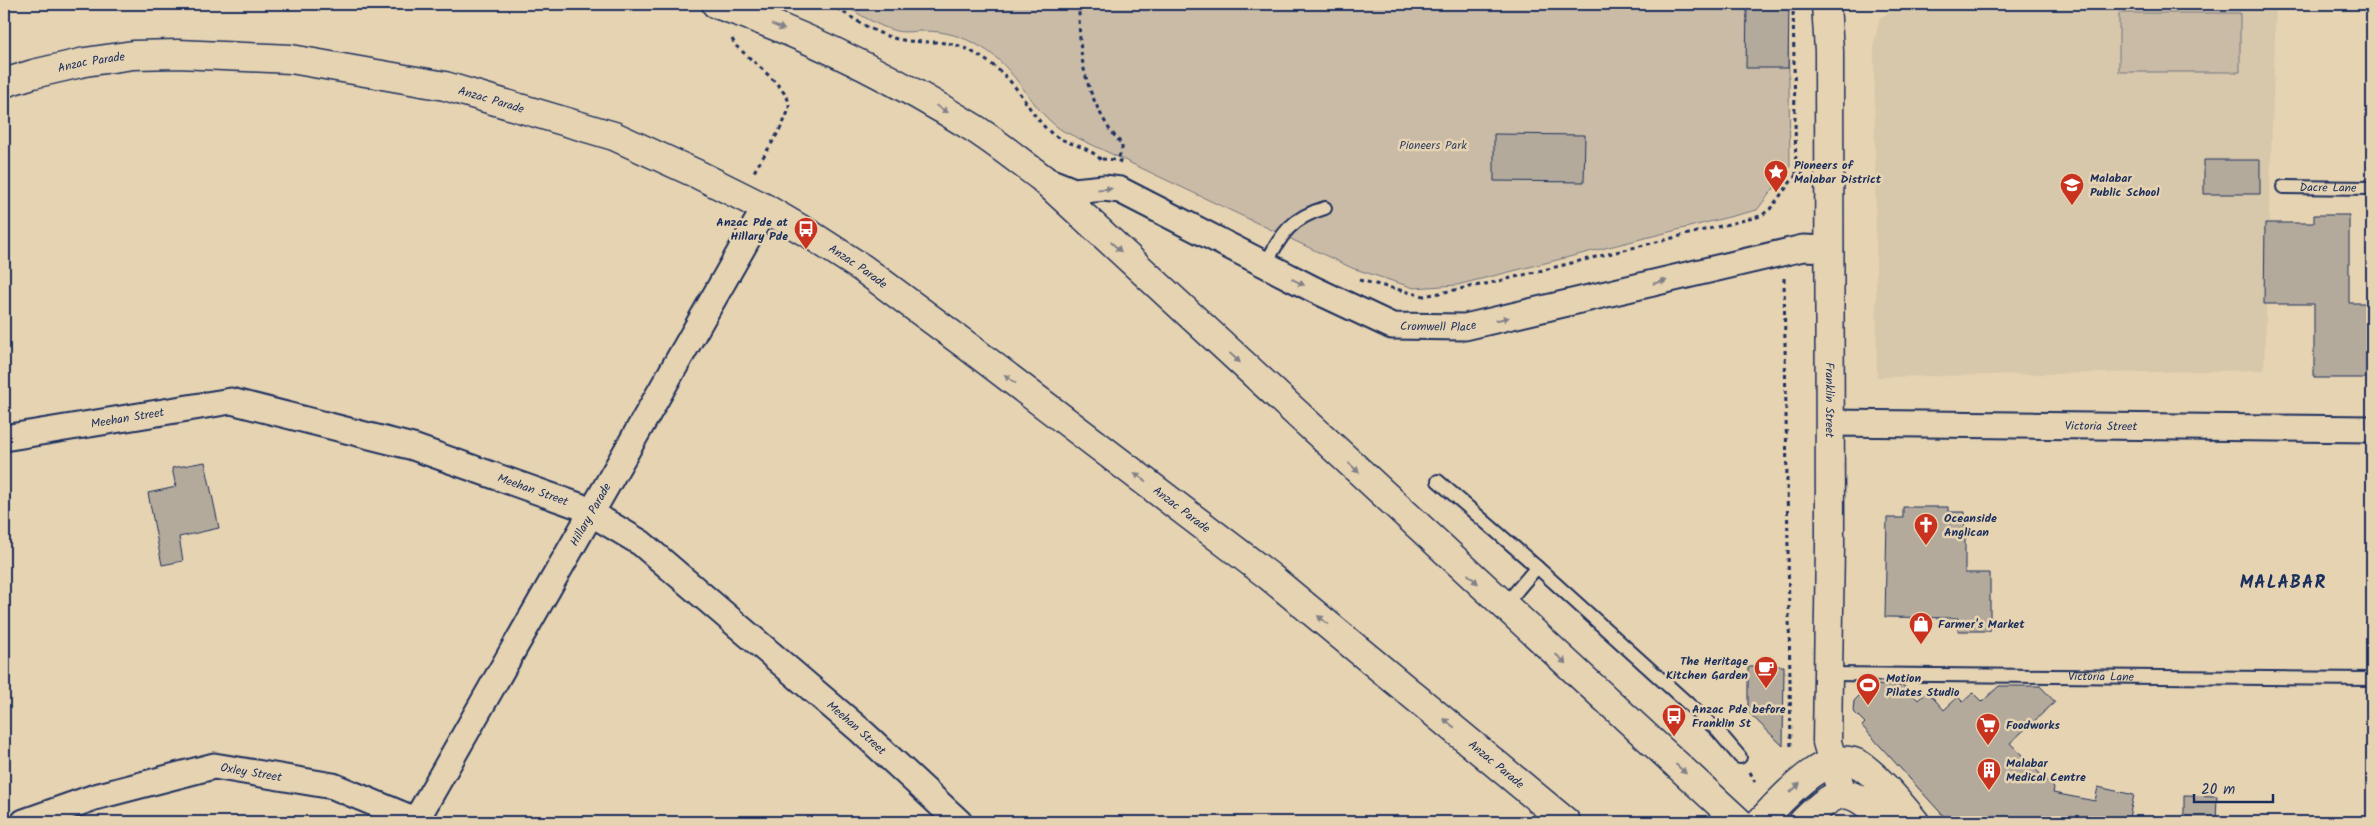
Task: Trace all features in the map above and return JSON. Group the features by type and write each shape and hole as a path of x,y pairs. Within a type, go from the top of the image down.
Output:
{"main road":[{"name":"Franklin Street","path":"1826,4 1829,50 1830,249 1830,674 1827,742 1842,794"},
{"path":"726,7 838,52 913,92 973,127 1042,178 1739,822"},
{"name":"Anzac Parade","path":"4,83 85,62 133,55 178,54 291,59 445,86 614,136 697,174 765,208 862,268 1261,570 1566,822"},
{"path":"1760,822 1805,778 1833,762 1848,760 1864,768 1892,795 1915,822"},
{"path":"1803,822 1824,803 1842,794 1850,794 1862,799 1888,822"}],"street":[{"name":"Cromwell Place","path":"1042,178 1074,191 1104,188 1120,190 1265,265 1392,326 1465,327 1803,248 1830,249"},
{"name":"Hillary Parade","path":"417,822 590,512 765,208"},
{"name":"Meehan Street","path":"4,438 231,401 413,447 579,506 642,543 861,731 959,822"},
{"name":"Victoria Street","path":"1830,423 2372,429"},
{"name":"Oxley Street","path":"24,822 96,797 214,766 333,786 417,822"}],"lane":[{"name":"Dacre Lane","path":"2283,187 2372,188"},
{"path":"1265,265 1284,232 1296,220 1311,212 1325,208"},
{"path":"1438,481 1537,567 1716,729 1740,757"},
{"path":"1504,606 1537,567"},
{"name":"Victoria Lane","path":"1830,674 2372,679"}],"path":[{"path":"830,4 898,39 953,43 973,52 994,67 1013,85 1048,130 1058,138 1081,146 1102,159 1117,160 1126,164"},
{"path":"1079,4 1079,39 1084,73 1089,90 1101,114 1122,146 1122,151 1117,160"},
{"path":"1357,280 1424,296 1495,282 1761,216 1770,209 1796,175 1794,4"},
{"path":"726,7 729,33 736,46 780,88 789,102 788,114 753,174"},
{"path":"1102,159 1104,168"},
{"path":"1796,175 1829,173"},
{"path":"1784,253 1791,750"}],"shaded area":[{"name":"Malabar Public School","path":"1902,4 2276,4 2264,370 1877,377 1874,43 1880,18"}],"green space":[{"name":"Pioneers Park","path":"842,4 1788,4 1790,167 1757,210 1457,285 1414,288 1352,268 1063,131 1041,112 994,55 974,43 960,37 939,32 903,32 889,29"},
{"path":"2119,13 2240,13 2240,72 2119,72"}],"building":[{"path":"1747,4 1789,4 1788,68 1746,68"},
{"path":"1494,134 1585,135 1584,182 1494,181"},
{"path":"2204,160 2260,160 2260,194 2204,194"},
{"path":"2314,215 2349,215 2349,303 2372,303 2372,378 2314,378 2314,304 2264,304 2265,223 2314,223"},
{"path":"205,462 219,528 179,537 183,561 162,565 148,493 176,487 172,468"},
{"name":"Oceanside Anglican","path":"1903,507 1948,507 1948,512 1965,512 1965,573 1990,573 1990,631 1958,631 1958,618 1885,617 1887,518 1903,518"},
{"name":"The Heritage Kitchen Garden","path":"1748,666 1784,666 1783,746 1748,712"},
{"path":"1870,685 1904,686 1918,700 1927,691 1944,710 1958,697 1963,702 1973,693 1982,702 1999,686 2040,686 2055,702 2010,743 2054,788 2053,793 2095,801 2098,787 2134,795 2128,822 1949,822 1862,726 1865,723 1853,711 1854,701"},
{"path":"2184,795 2217,796 2216,822 2184,822"}],"place":[{"name":"Pioneers of Malabar District","path":"1776,193"},
{"name":"Malabar Public School","path":"2072,206"},
{"name":"Anzac Pde at Hillary Pde","path":"806,250"},
{"name":"Oceanside Anglican","path":"1926,546"},
{"name":"Farmer's Market","path":"1921,645"},
{"name":"The Heritage Kitchen Garden","path":"1766,689"},
{"name":"Motion Pilates Studio","path":"1868,706"},
{"name":"Anzac Pde before Franklin St","path":"1674,737"},
{"name":"Foodworks","path":"1988,746"},
{"name":"Malabar Medical Centre","path":"1989,791"}],"district":[{"name":"MALABAR","path":"2283,583"}]}
